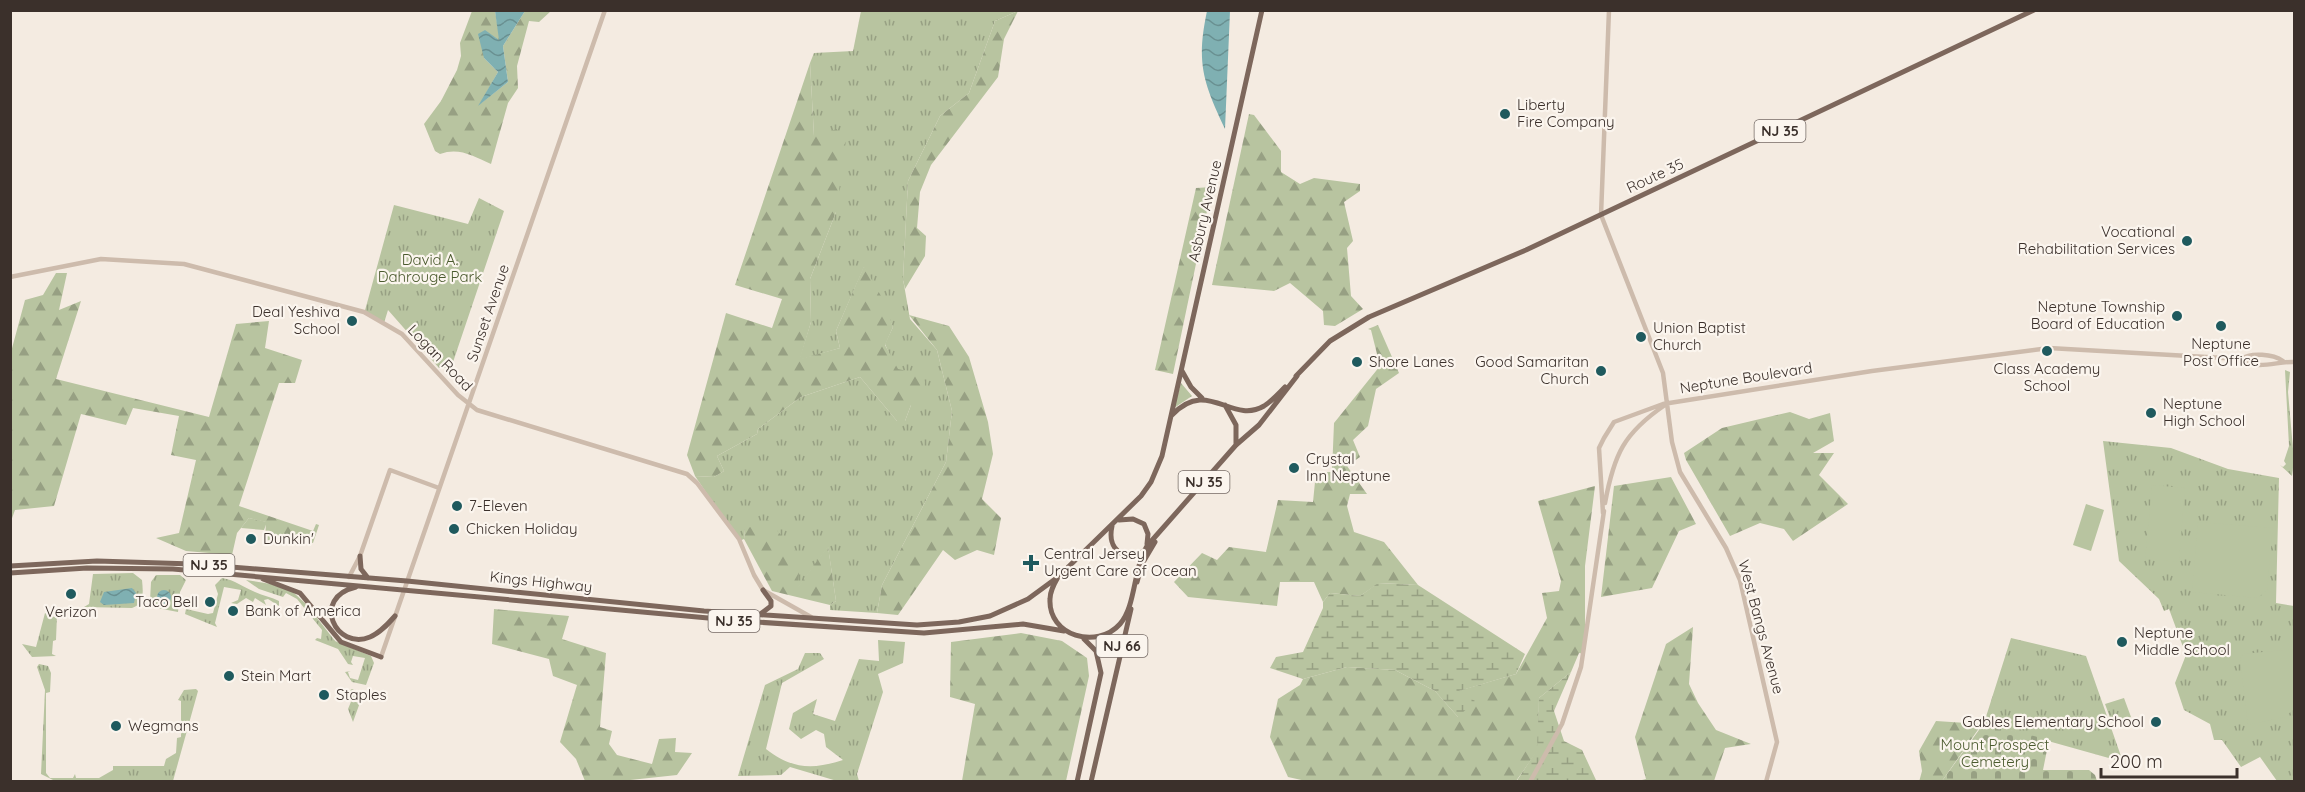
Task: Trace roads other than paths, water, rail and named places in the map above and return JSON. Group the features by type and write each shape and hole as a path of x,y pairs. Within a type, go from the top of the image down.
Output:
{"main road":[{"name":"Asbury Avenue","path":"1171,417 1262,10"},
{"name":"Route 35","path":"1297,375 1321,349 1356,324 1601,215 2034,10"},
{"path":"1171,417 1185,403 1202,398 1191,387 1182,371"},
{"name":"NJ 35","path":"1202,398 1225,405 1253,409 1263,406 1297,375"},
{"name":"NJ 35","path":"1064,631 1084,639 1105,635 1120,624 1128,609 1136,572 1145,549 1236,445 1268,415 1297,375"},
{"path":"1225,405 1236,421 1236,445"},
{"name":"NJ 35","path":"1058,577 1141,496 1155,474 1165,446 1171,417"},
{"name":"NJ 66","path":"1091,782 1142,564 1171,518"},
{"path":"1112,526 1110,539 1116,550 1126,556 1145,549 1148,534 1144,524 1132,519 1118,520"},
{"path":"360,556 361,569 368,578"},
{"name":"Kings Highway","path":"10,566 85,562 149,562 407,581 757,616 916,626 959,622 1010,608 1058,577"},
{"name":"Kings Highway","path":"10,573 87,568 149,568 741,621 944,633 1023,624 1064,631"},
{"path":"252,576 292,589 305,598 336,638 381,657"},
{"path":"1058,577 1050,593 1050,603 1055,619 1064,631"},
{"path":"360,586 341,592 333,602 332,618 340,633 353,639 367,638 379,632 395,616"},
{"path":"757,616 771,606 771,601 763,590"},
{"name":"NJ 66","path":"1077,782 1101,673 1096,651 1084,639"}],"street":[{"name":"Sunset Avenue","path":"381,657 605,10"},
{"path":"1601,215 1609,10"},
{"name":"West Bangs Avenue","path":"1601,215 1662,369 1672,442 1680,472 1726,548 1740,580 1777,742 1766,782"},
{"name":"Logan Road","path":"10,277 101,259 184,264 371,314 402,334 468,405 498,418 687,474 696,481 739,539 763,590"},
{"name":"Neptune Boulevard","path":"1530,782 1562,724 1579,675 1588,633 1603,513 1611,471 1620,449 1636,426 1668,403 1864,372 2049,348 2241,359 2246,355 2268,356 2277,357 2283,362 2295,362"},
{"path":"1603,513 1599,448 1614,422 1668,403"},
{"path":"349,577 360,556 390,470 439,488"},
{"path":"763,590 818,620"}],"water":[{"path":"495,11 525,11 503,46 508,82 478,106 498,72 484,58 478,34 485,30 499,40"},
{"path":"1207,11 1230,11 1225,129 1211,98 1202,59"},
{"path":"132,588 136,593 134,603 104,605 100,602 104,592"},
{"path":"161,590 167,590 171,597 167,604 161,604 157,600 157,594"}],"place":[{"name":"Liberty Fire Company","path":"1505,114"},
{"name":"Vocational Rehabilitation Services","path":"2187,241"},
{"name":"Neptune Township Board of Education","path":"2177,316"},
{"name":"Deal Yeshiva School","path":"352,321"},
{"name":"Neptune Post Office","path":"2221,326"},
{"name":"Union Baptist Church","path":"1641,337"},
{"name":"Class Academy School","path":"2047,351"},
{"name":"Shore Lanes","path":"1357,362"},
{"name":"Good Samaritan Church","path":"1601,371"},
{"name":"Neptune High School","path":"2151,413"},
{"name":"Crystal Inn Neptune","path":"1294,468"},
{"name":"7-Eleven","path":"457,506"},
{"name":"Chicken Holiday","path":"454,529"},
{"name":"Dunkin'","path":"251,539"},
{"name":"Central Jersey Urgent Care of Ocean","path":"1031,563"},
{"name":"Verizon","path":"71,594"},
{"name":"Taco Bell","path":"210,602"},
{"name":"Bank of America","path":"233,611"},
{"name":"Neptune Middle School","path":"2122,642"},
{"name":"Stein Mart","path":"229,676"},
{"name":"Staples","path":"324,695"},
{"name":"Gables Elementary School","path":"2156,722"},
{"name":"Wegmans","path":"116,726"}],"park label":[{"name":"David A. Dahrouge Park","path":"430,268"},
{"name":"Mount Prospect Cemetery","path":"1995,754"}]}
